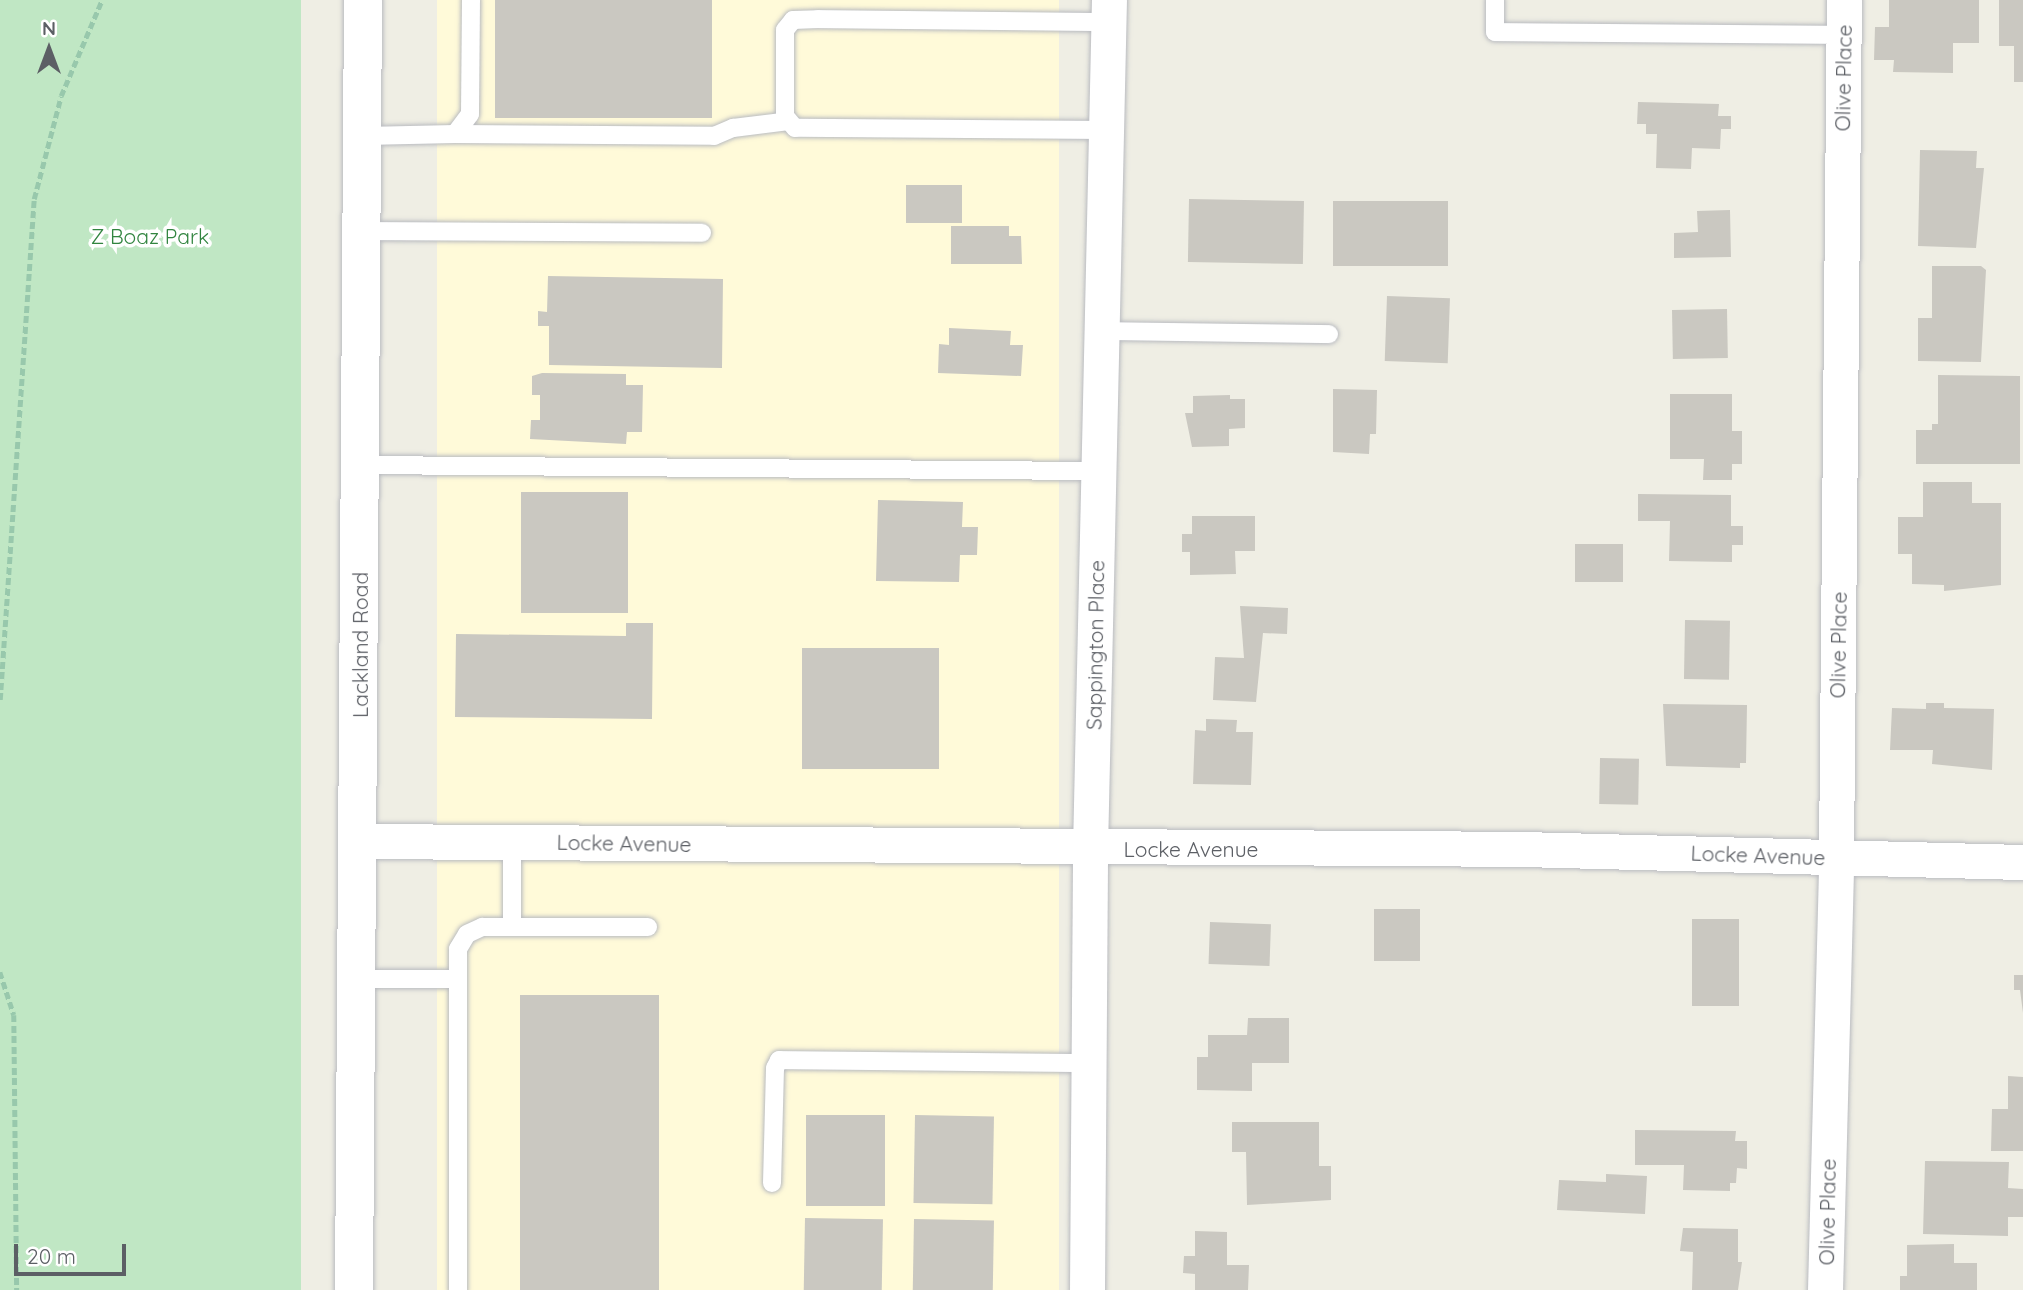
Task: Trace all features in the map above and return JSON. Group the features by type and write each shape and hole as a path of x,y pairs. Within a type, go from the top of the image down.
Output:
{"street":[{"name":"Lackland Road","path":"354,1290 363,0"},
{"name":"Olive Place","path":"1825,1290 1836,857 1844,0"},
{"name":"Sappington Place","path":"1087,1290 1091,1063 1090,849 1109,11"},
{"name":"Locke Avenue","path":"358,841 1090,849 1522,849 2023,862"}],"lane":[{"path":"455,134 470,114 471,0"},
{"path":"1495,0 1496,32 1844,35"},
{"path":"1107,130 795,128 785,116 785,30 793,20 1109,11"},
{"path":"364,136 714,136 733,128 789,121"},
{"path":"363,232 702,233"},
{"path":"1102,331 1329,334"},
{"path":"361,466 1099,471"},
{"path":"512,842 512,927"},
{"path":"458,1290 458,949 467,934 482,927 648,927"},
{"path":"356,979 458,979"},
{"path":"772,1184 775,1068 779,1060 1091,1063"}],"path":[{"path":"0,701 34,199 61,96 102,0"},
{"path":"0,972 14,1015 17,1290"}],"shaded area":[{"path":"437,0 1059,0 1059,1290 437,1290"}],"green space":[{"name":"Z Boaz Park","path":"0,0 301,0 301,1290 0,1290"}],"building":[{"path":"495,0 712,0 712,118 495,118"},
{"path":"1889,0 1979,0 1979,43 1953,43 1953,73 1893,72 1894,60 1874,60 1875,27 1889,27"},
{"path":"1999,0 2023,0 2023,82 2014,82 2014,46 1999,46"},
{"path":"1638,102 1719,104 1718,116 1731,116 1731,129 1721,129 1720,149 1692,148 1691,169 1656,168 1657,134 1646,134 1646,124 1637,124"},
{"path":"1920,150 1977,151 1976,168 1984,168 1976,248 1918,246"},
{"path":"906,185 962,185 962,223 906,223"},
{"path":"1189,199 1304,201 1303,264 1188,262"},
{"path":"1333,201 1448,201 1448,266 1333,266"},
{"path":"1730,210 1731,257 1674,258 1674,233 1698,232 1697,211"},
{"path":"951,226 1009,226 1009,236 1021,236 1022,264 951,264"},
{"path":"1932,266 1981,266 1986,270 1981,362 1918,361 1918,318 1932,318"},
{"path":"548,276 723,279 722,368 549,365 549,326 538,326 538,311 547,312"},
{"path":"1387,296 1450,298 1448,363 1385,361"},
{"path":"1727,309 1728,358 1673,359 1672,310"},
{"path":"949,328 1011,331 1010,345 1023,345 1021,376 938,373 939,344 949,345"},
{"path":"542,373 626,374 626,385 643,385 642,432 627,432 626,444 530,439 531,420 540,420 540,395 532,395 532,376"},
{"path":"1938,375 2020,376 2020,464 1916,464 1916,430 1932,430 1932,424 1938,424"},
{"path":"1333,389 1377,390 1376,434 1370,434 1369,454 1333,452"},
{"path":"1670,394 1732,394 1732,431 1742,431 1742,464 1732,464 1732,480 1703,480 1704,459 1670,459"},
{"path":"1230,395 1230,399 1245,399 1245,428 1229,429 1229,446 1192,447 1185,413 1193,413 1193,396"},
{"path":"1923,482 1972,482 1972,503 2001,503 2001,585 1944,591 1944,585 1912,584 1912,554 1898,554 1898,517 1923,517"},
{"path":"521,492 628,492 628,613 521,613"},
{"path":"1638,494 1731,495 1731,526 1743,526 1743,545 1732,545 1732,562 1669,561 1670,521 1638,521"},
{"path":"878,500 963,502 962,527 978,527 977,555 960,555 959,582 876,581"},
{"path":"1192,516 1255,516 1255,551 1235,551 1236,574 1190,575 1190,552 1182,552 1182,534 1192,534"},
{"path":"1575,544 1623,544 1623,582 1575,582"},
{"path":"1240,606 1288,608 1287,634 1263,633 1256,702 1213,700 1215,657 1244,658"},
{"path":"1685,620 1730,621 1729,680 1684,679"},
{"path":"626,623 653,623 652,719 455,717 456,634 626,636"},
{"path":"802,648 939,648 939,769 802,769"},
{"path":"1926,703 1944,703 1944,708 1994,709 1992,770 1932,764 1933,750 1890,750 1892,708 1926,709"},
{"path":"1663,704 1747,705 1746,763 1740,763 1740,768 1666,766"},
{"path":"1206,719 1237,720 1236,732 1253,732 1251,785 1193,784 1195,730 1206,731"},
{"path":"1600,758 1639,759 1638,805 1599,804"},
{"path":"1374,909 1420,909 1420,961 1374,961"},
{"path":"1692,919 1739,919 1739,1006 1692,1006"},
{"path":"1210,922 1271,924 1269,966 1209,964"},
{"path":"2014,975 2023,975 2023,1013 2020,990 2014,990"},
{"path":"520,995 659,995 659,1290 520,1290"},
{"path":"1248,1018 1289,1018 1289,1063 1252,1063 1252,1091 1197,1090 1197,1057 1208,1057 1208,1035 1247,1035"},
{"path":"2008,1076 2023,1077 2023,1151 1991,1151 1992,1109 2008,1109"},
{"path":"806,1115 885,1115 885,1206 806,1206"},
{"path":"915,1115 994,1116 992,1204 913,1203"},
{"path":"1232,1122 1319,1122 1319,1166 1331,1166 1331,1200 1247,1205 1246,1152 1232,1152"},
{"path":"1635,1130 1736,1131 1735,1141 1747,1141 1747,1169 1737,1168 1736,1183 1730,1183 1730,1191 1683,1190 1684,1165 1635,1165"},
{"path":"1925,1161 2009,1162 2008,1188 2023,1189 2023,1217 2008,1217 2008,1236 1923,1234"},
{"path":"1606,1174 1647,1176 1645,1214 1557,1210 1559,1180 1606,1182"},
{"path":"805,1218 883,1219 882,1290 804,1290"},
{"path":"914,1219 994,1220 993,1290 913,1290"},
{"path":"1683,1228 1738,1229 1738,1262 1742,1262 1738,1290 1692,1290 1693,1252 1680,1251"},
{"path":"1195,1231 1227,1232 1227,1265 1249,1265 1248,1290 1195,1290 1195,1274 1183,1273 1184,1256 1195,1256"},
{"path":"1954,1244 1954,1263 1977,1263 1977,1290 1900,1290 1900,1276 1907,1276 1907,1245"}]}
